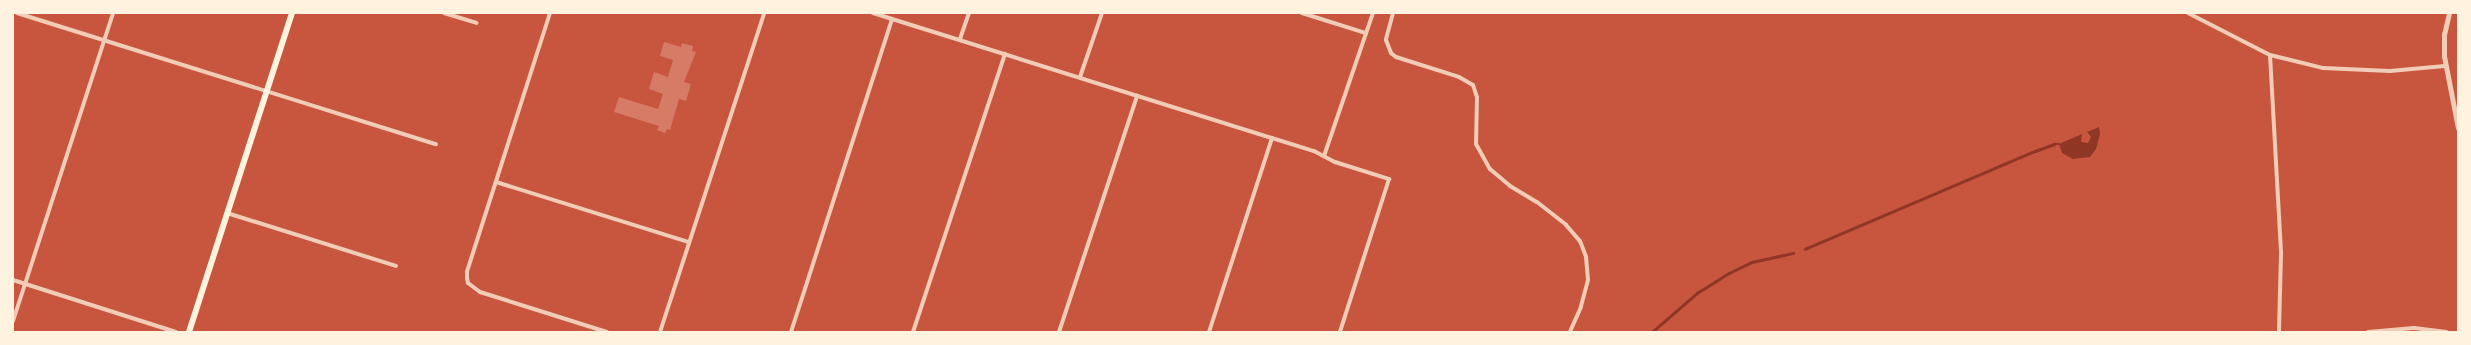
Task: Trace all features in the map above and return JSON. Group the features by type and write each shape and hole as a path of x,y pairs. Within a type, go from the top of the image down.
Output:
{"main road":[{"path":"189,332 292,13"}],"street":[{"path":"17,13 436,144"},
{"path":"13,321 113,13"},
{"path":"444,13 476,23"},
{"path":"550,13 467,272 468,283 480,292 607,332"},
{"path":"660,332 764,13"},
{"path":"873,13 1272,138 1389,179 1340,332"},
{"path":"960,40 969,13"},
{"path":"1080,77 1102,13"},
{"path":"1302,13 1366,33"},
{"path":"1324,156 1373,13"},
{"path":"1393,13 1386,40 1391,53 1396,57 1459,77 1473,85 1477,97 1476,144 1490,168 1510,186 1537,202 1566,225 1580,241 1586,257 1588,280 1581,307 1570,332"},
{"path":"2188,13 2270,55 2323,68 2390,70 2445,66"},
{"path":"2450,13 2443,45 2445,66 2458,128"},
{"path":"791,332 892,19"},
{"path":"913,332 1005,54"},
{"path":"2270,55 2281,254 2279,332"},
{"path":"1059,332 1137,96"},
{"path":"1209,332 1272,138"},
{"path":"496,182 689,242"},
{"path":"227,213 396,266"},
{"path":"13,280 176,332"},
{"path":"2368,332 2414,328 2447,332"}],"shaded area":[{"path":"2099,127 2100,134 2096,149 2090,157 2073,159 2062,153 2059,144 2082,134 2081,142 2088,143 2091,137 2087,132"}],"building":[{"path":"664,42 681,47 682,43 693,46 692,51 696,52 684,82 691,84 686,101 679,99 670,130 667,129 665,133 657,130 659,126 614,112 619,97 658,109 663,94 649,89 654,72 668,77 673,60 660,56"}],"waterway":[{"path":"1805,249 2035,151 2054,144 2059,144"},
{"path":"1652,332 1697,293 1729,273 1752,262 1793,253"}]}
